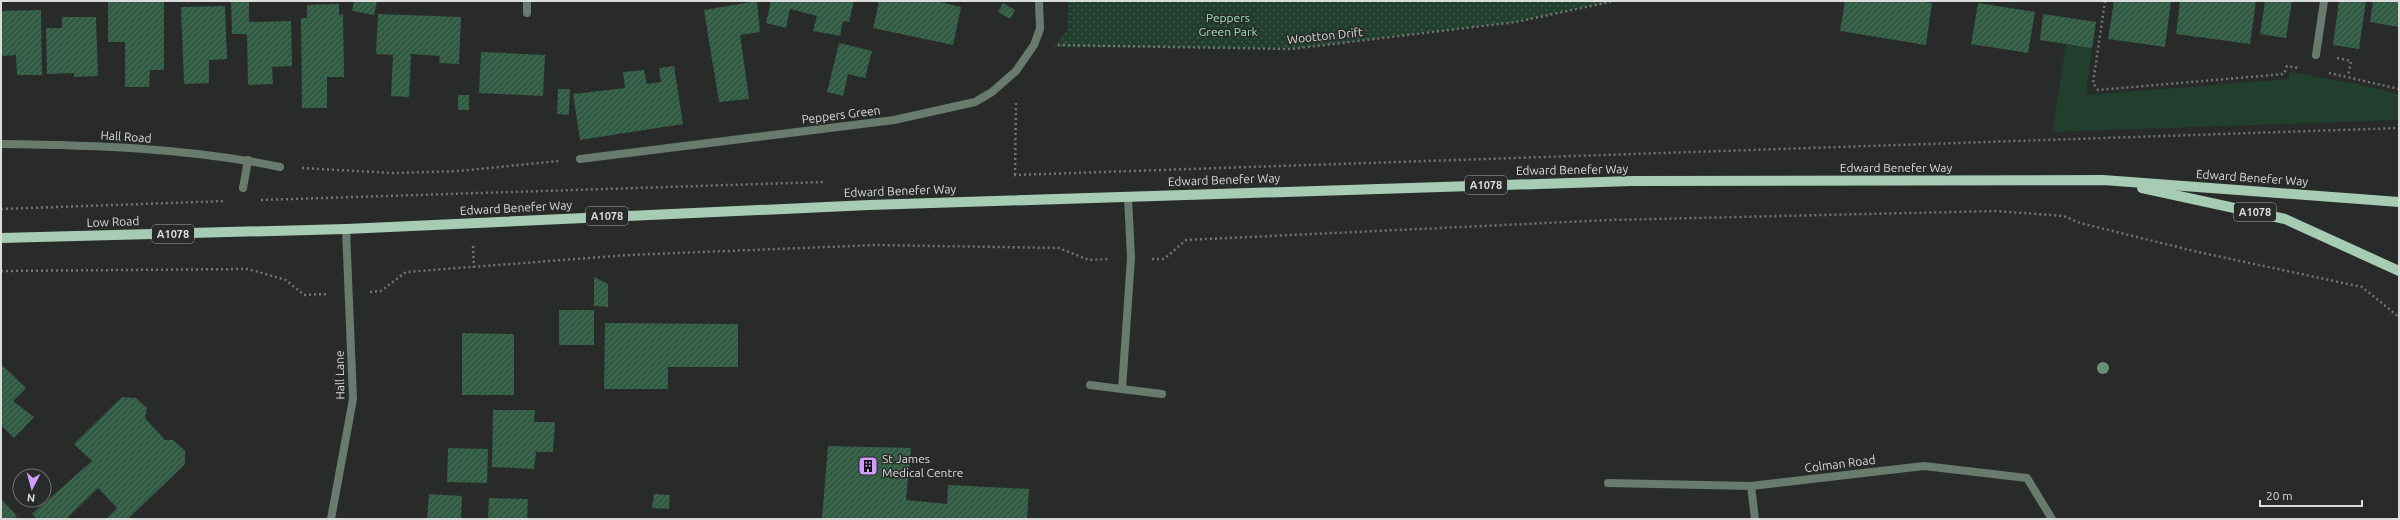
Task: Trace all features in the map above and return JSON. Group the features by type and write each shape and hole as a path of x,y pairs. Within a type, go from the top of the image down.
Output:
{"main road":[{"name":"Edward Benefer Way","path":"2103,180 2285,218 2399,271"},
{"name":"Edward Benefer Way","path":"346,229 779,208 1128,196 1624,182 2103,180 2399,202"},
{"name":"Low Road","path":"1,238 346,229"}],"street":[{"path":"527,1 527,13"},
{"name":"Peppers Green","path":"580,159 915,117 975,102 992,92 1016,71 1034,45 1040,29 1039,1"},
{"path":"2316,55 2324,1"},
{"name":"Hall Road","path":"1,144 73,145 248,160 280,167"},
{"path":"243,188 248,160"},
{"path":"1122,389 1131,258 1128,196"},
{"name":"Hall Lane","path":"331,519 352,406 346,229"},
{"path":"1090,385 1162,394"},
{"name":"Colman Road","path":"1608,483 1751,486 1924,466 2027,478 2052,519"},
{"path":"1751,486 1755,519"}],"path":[{"name":"Wootton Drift","path":"1034,45 1291,49 1516,22 1614,1"},
{"path":"2105,1 2093,83 2098,90 2284,74 2287,66 2302,69"},
{"path":"1015,175 1016,71"},
{"path":"2325,73 2399,89"},
{"path":"1007,175 2399,128"},
{"path":"280,167 393,172 453,171 580,159"},
{"path":"259,200 826,182"},
{"path":"1,209 228,201"},
{"path":"1,271 248,269 286,280 304,295 349,294 382,291 406,272 628,255 876,244 1059,248 1089,260 1131,258 1164,259 1186,240 1609,220 1995,211 2064,216 2080,223 2198,252 2362,287 2399,316"}],"green space":[{"name":"Peppers Green Park","path":"1068,1 1614,1 1516,22 1291,49 1054,47 1067,31"},
{"path":"2066,44 2092,48 2086,95 2289,79 2290,72 2352,83 2399,94 2399,120 2052,132"}],"building":[{"path":"108,1 164,1 164,70 150,70 149,87 125,87 125,42 108,42"},
{"path":"231,1 249,1 249,22 291,21 292,66 272,67 273,84 248,85 247,34 232,34"},
{"path":"354,1 377,1 374,15 352,11"},
{"path":"757,1 760,32 740,35 749,99 719,102 704,10"},
{"path":"771,1 854,1 849,22 843,21 840,36 813,31 817,16 790,9 786,28 766,23"},
{"path":"879,1 936,1 961,7 953,45 873,28"},
{"path":"1845,1 1916,1 1932,3 1926,45 1840,31"},
{"path":"2114,1 2171,1 2165,47 2108,39"},
{"path":"2180,1 2256,1 2250,44 2176,34"},
{"path":"2265,1 2292,1 2286,38 2260,34"},
{"path":"2339,1 2366,1 2359,49 2333,45"},
{"path":"2373,1 2399,1 2399,27 2370,22"},
{"path":"1003,3 1015,10 1010,19 998,12"},
{"path":"1978,3 2035,12 2028,53 1971,44"},
{"path":"339,4 339,15 343,14 344,77 327,77 327,108 302,108 301,18 307,18 307,5"},
{"path":"225,6 227,59 209,60 209,83 184,84 181,7"},
{"path":"41,10 42,75 17,75 16,55 1,56 1,11"},
{"path":"378,14 461,17 459,64 439,63 440,56 411,54 409,97 391,96 393,55 376,54"},
{"path":"2043,14 2096,22 2092,48 2040,40"},
{"path":"62,17 96,17 98,76 74,77 74,73 47,74 46,28 62,28"},
{"path":"839,43 872,51 865,78 848,74 843,96 827,92"},
{"path":"481,52 545,55 543,96 479,93"},
{"path":"674,66 683,124 580,140 573,94 625,88 623,72 644,70 647,84 661,82 659,68"},
{"path":"558,89 570,89 569,115 557,114"},
{"path":"458,95 469,95 469,110 458,110"},
{"path":"594,277 608,284 608,307 594,306"},
{"path":"559,310 594,310 594,345 559,345"},
{"path":"605,323 738,324 738,367 668,367 668,389 604,389"},
{"path":"462,333 514,334 514,395 462,395"},
{"path":"1,364 26,388 13,401 34,417 14,438 1,425"},
{"path":"122,397 136,398 147,408 145,418 165,440 173,440 185,451 185,464 129,518 130,519 106,519 117,508 98,488 66,519 37,519 32,514 39,508 52,508 52,496 92,461 74,444"},
{"path":"493,410 535,410 534,422 555,422 553,452 536,452 534,469 492,467"},
{"name":"St James Medical Centre","path":"828,446 911,448 906,500 947,504 948,485 1029,489 1027,519 822,519"},
{"path":"448,448 488,449 487,483 447,482"},
{"path":"429,494 462,496 461,519 427,519"},
{"path":"654,494 670,495 669,509 652,508"},
{"path":"489,498 528,499 527,519 488,519"},
{"path":"1,499 17,516 14,519 1,519"}],"place":[{"name":"St James Medical Centre","path":"868,466"}]}
